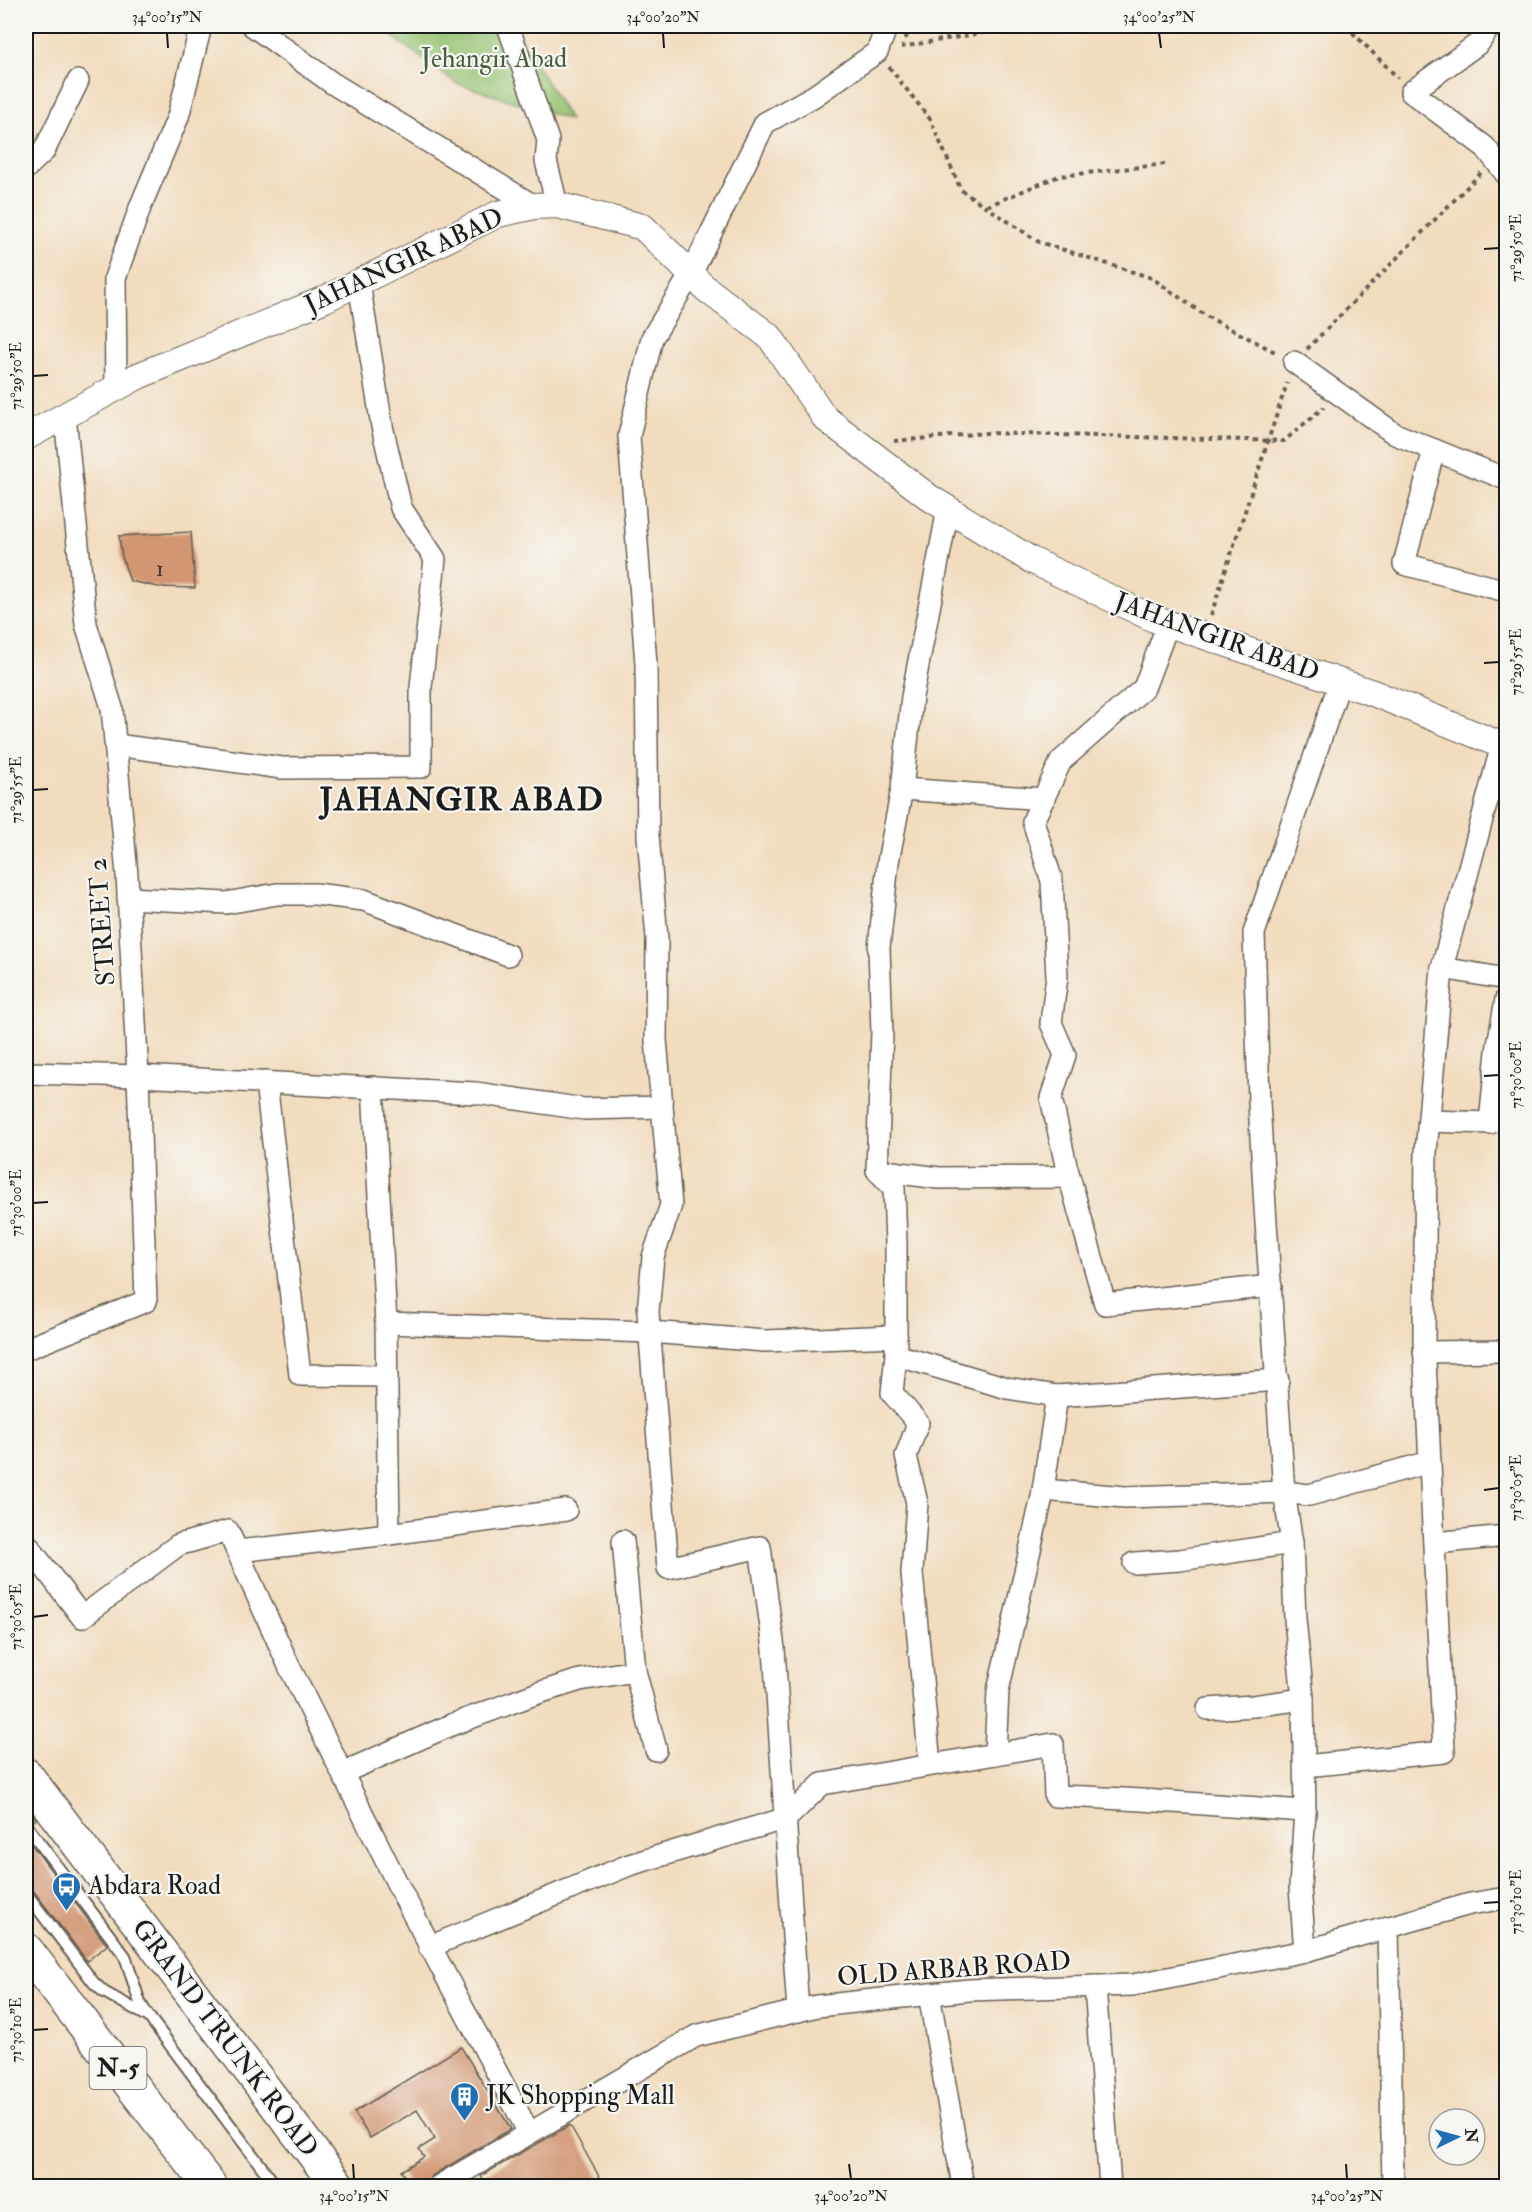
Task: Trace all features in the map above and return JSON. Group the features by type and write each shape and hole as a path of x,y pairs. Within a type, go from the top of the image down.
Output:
{"highway":[{"name":"GRAND TRUNK ROAD","path":"26,1775 338,2187"},
{"name":"N-5","path":"26,1950 210,2187"}],"street":[{"path":"116,388 115,278 141,205 178,117 201,26"},
{"path":"253,26 332,83 546,205 548,140 508,26"},
{"path":"798,2011 774,1649 760,1547 668,1568 648,1312 653,1257 671,1205 656,1040 657,938 648,836 646,664 629,436 652,338 691,274 765,123 814,96 877,52 887,26"},
{"path":"1491,26 1479,43 1411,92 1485,147 1500,167"},
{"path":"26,168 44,151 78,81"},
{"name":"JAHANGIR ABAD","path":"26,437 138,376 325,299 498,214 546,205 642,227 705,288 770,337 825,418 930,498 1031,560 1154,619 1340,682 1504,746"},
{"path":"116,745 282,768 421,767 421,687 435,559 401,508 382,426 359,283"},
{"path":"1294,362 1338,396 1395,434 1506,479"},
{"name":"STREET 2","path":"26,1348 146,1301 138,1076 128,898 116,745 112,708 86,624 65,416"},
{"path":"1434,450 1404,564 1506,591"},
{"path":"930,1765 912,1573 917,1503 906,1456 918,1424 892,1393 896,1346 894,1188 877,1170 882,1032 879,948 888,862 902,789 912,696 948,509"},
{"path":"1168,624 1144,688 1061,760 1033,821 1052,881 1057,976 1051,1023 1065,1055 1052,1098 1069,1177 1105,1304 1270,1286"},
{"path":"1305,1951 1300,1887 1305,1810 1303,1699 1295,1619 1292,1543 1284,1492 1270,1286 1254,933 1340,682"},
{"path":"1305,1766 1444,1752 1424,1352 1426,1176 1429,1121 1442,968 1504,746"},
{"path":"902,789 1044,799"},
{"path":"128,898 226,903 277,894 315,894 364,900 508,954"},
{"path":"1442,968 1506,979"},
{"path":"1429,1121 1498,1125 1506,999"},
{"path":"26,1073 138,1076 476,1093 584,1109 662,1107"},
{"path":"266,1082 300,1375 387,1376"},
{"path":"373,1088 386,1323 389,1534"},
{"path":"877,1170 939,1178 1069,1177"},
{"path":"386,1323 650,1332 765,1341 896,1346 1008,1388 1058,1395 1278,1380"},
{"path":"1424,1352 1506,1351"},
{"path":"995,1754 998,1691 1043,1490 1058,1395"},
{"path":"1043,1490 1125,1497 1284,1492 1309,1495 1430,1462"},
{"path":"238,1551 389,1534 566,1510"},
{"path":"26,1543 82,1617 178,1545 228,1531 289,1666 342,1773 429,1947 529,2133"},
{"path":"1435,1543 1506,1536"},
{"path":"623,1541 635,1671 656,1750"},
{"path":"1134,1563 1180,1560 1292,1543"},
{"path":"342,1773 451,1725 538,1692 579,1680 635,1671"},
{"path":"1208,1710 1303,1699"},
{"path":"429,1947 629,1865 787,1818 822,1784 1053,1744 1055,1796 1127,1797 1197,1805 1305,1810"},
{"name":"OLD ARBAB ROAD","path":"439,2187 696,2036 818,2006 969,1990 1133,1985 1305,1951 1470,1904 1506,1898"},
{"path":"1388,1927 1393,2187"},
{"path":"1095,1986 1110,2187"},
{"path":"929,1994 963,2187"}],"lane":[{"path":"26,1825 125,1956 140,2003 149,2017 276,2187"},
{"path":"26,1893 94,1983 104,1992 149,2017"}],"path":[{"path":"1021,26 877,52 930,119 961,190 1039,242 1152,278 1206,316 1294,362"},
{"path":"1346,26 1411,92"},
{"path":"986,206 1059,176 1166,164"},
{"path":"1204,636 1294,362 1500,167"},
{"path":"858,444 986,433 1284,441 1338,396"}],"green space":[{"name":"Jehangir Abad","path":"378,26 513,26 570,120 456,83"}],"building":[{"path":"191,532 195,588 158,587 130,581 122,557 119,536"},
{"path":"26,1805 36,1819 33,1822 26,1818"},
{"name":"Abdara Road","path":"26,1837 107,1945 87,1961 26,1881"},
{"name":"JK Shopping Mall","path":"461,2047 511,2129 433,2175 422,2187 411,2187 401,2171 424,2157 419,2149 435,2139 417,2110 370,2138 354,2112"},
{"path":"570,2125 605,2187 487,2187 481,2176"}],"place":[{"name":"Abdara Road","path":"67,1912"},
{"name":"JK Shopping Mall","path":"465,2122"}],"district":[{"name":"JAHANGIR ABAD","path":"462,800"}]}
